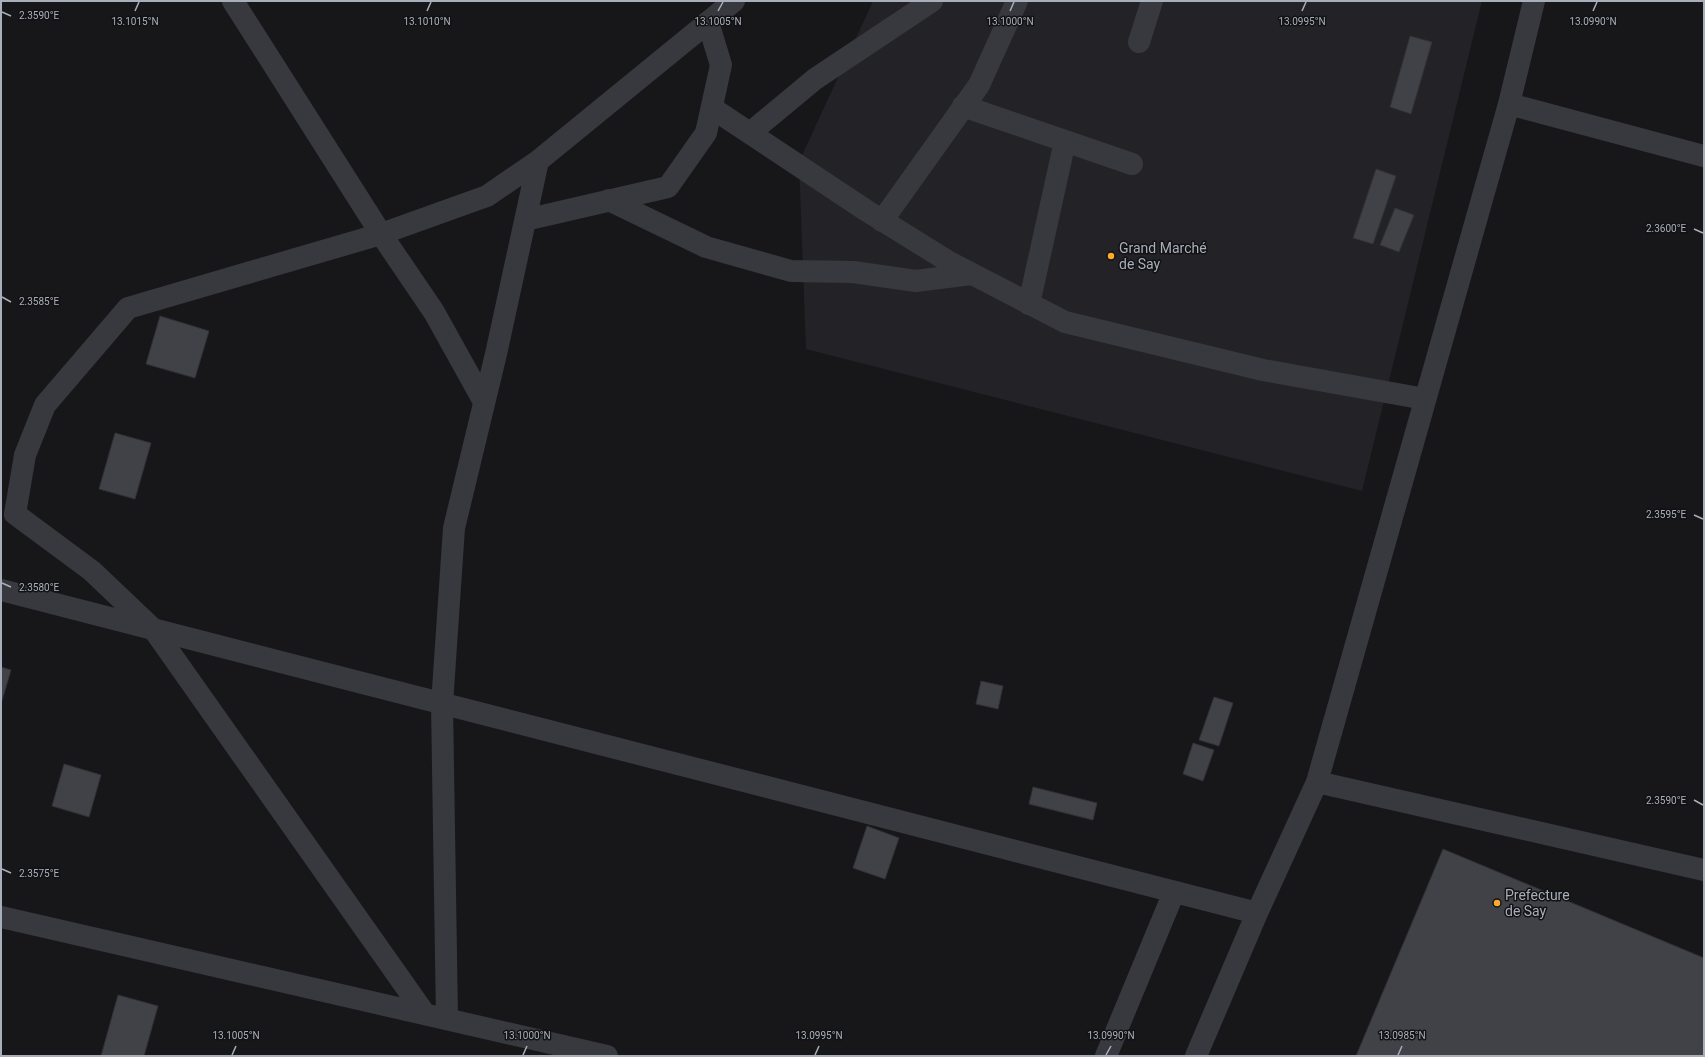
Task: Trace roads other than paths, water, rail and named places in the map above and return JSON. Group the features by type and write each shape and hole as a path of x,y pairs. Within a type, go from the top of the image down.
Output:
{"street":[{"path":"233,1 381,234 434,312 484,402"},
{"path":"425,1014 154,630 92,571 8,513 25,454 45,405 128,308 381,234 487,196 538,161 734,1"},
{"path":"750,133 815,79 932,1"},
{"path":"882,221 979,85 1017,1"},
{"path":"1138,42 1152,1"},
{"path":"1196,1056 1257,913 1317,782 1509,104 1534,1"},
{"path":"525,220 668,187 706,133 721,65 708,22"},
{"path":"1509,104 1704,156"},
{"path":"963,106 1132,164"},
{"path":"712,108 882,221 971,274 1065,322 1256,368 1425,398"},
{"path":"1029,304 1065,141"},
{"path":"447,1019 442,704 454,528 538,161"},
{"path":"609,200 706,247 791,271 853,272 916,281 971,274"},
{"path":"1,590 1257,913"},
{"path":"1317,782 1704,870"},
{"path":"1106,1056 1174,892"},
{"path":"1,917 607,1056"}],"place":[{"name":"Grand Marché de Say","path":"1111,256"},
{"name":"Prefecture de Say","path":"1497,903"}]}
